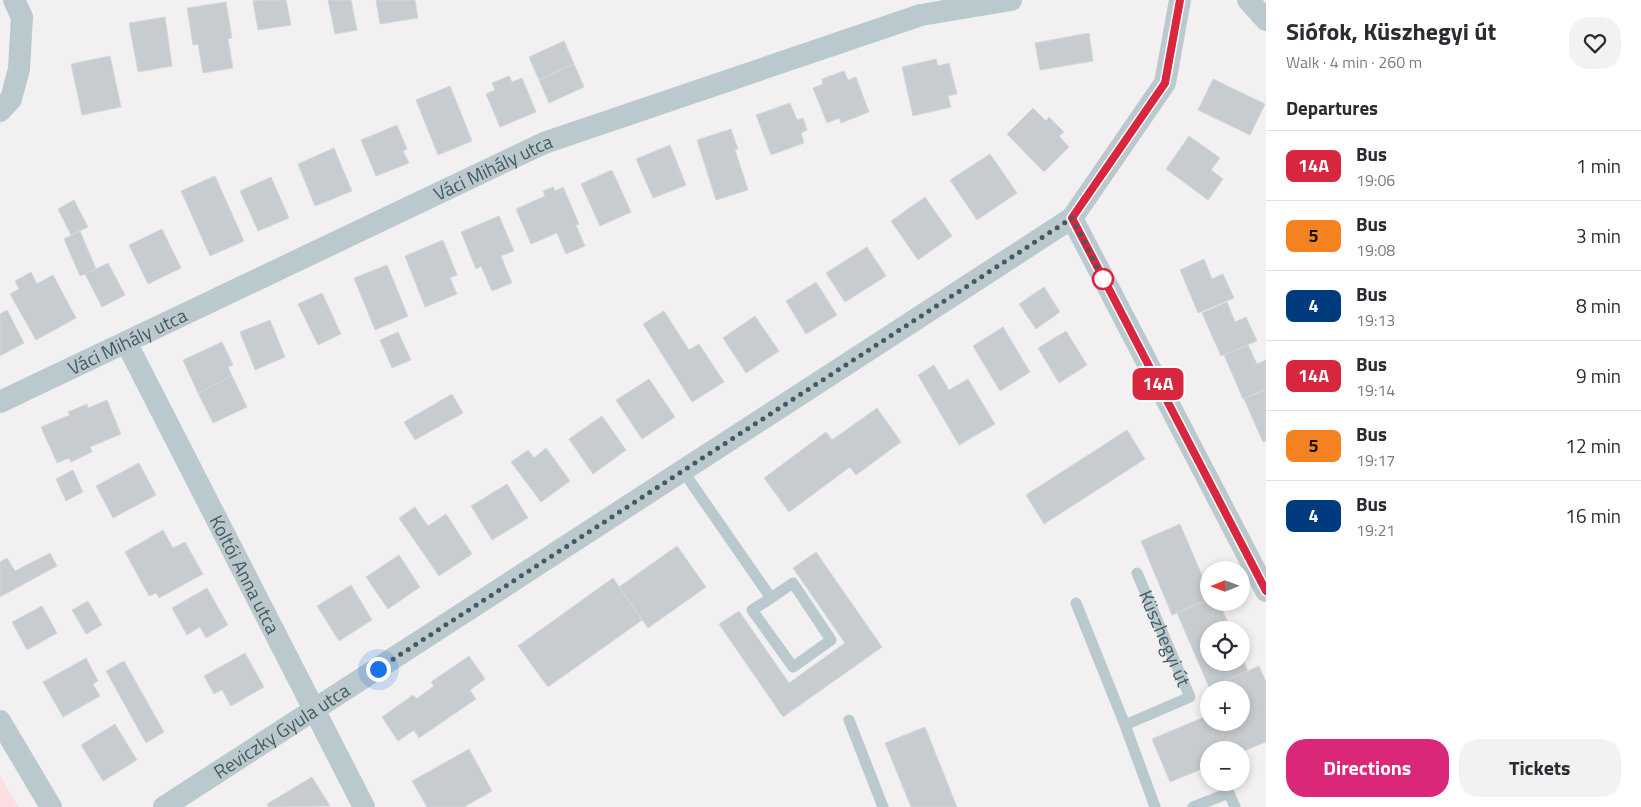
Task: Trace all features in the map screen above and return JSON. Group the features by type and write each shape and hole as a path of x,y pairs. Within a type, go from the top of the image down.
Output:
{"street":[{"path":"0,111 11,99 19,69 22,17 14,0"},
{"name":"Váci Mihály utca","path":"0,402 544,143 921,14 1011,0"},
{"name":"Reviczky Gyula utca","path":"164,807 1072,218 1165,83 1180,0"},
{"path":"1248,0 1266,20"},
{"path":"1072,218 1266,591"},
{"name":"Koltói Anna utca","path":"126,342 364,807"},
{"path":"0,721 51,807"}],"lane":[{"path":"683,471 771,598"},
{"name":"Küszhegyi út","path":"1125,725 1190,698 1137,573"},
{"path":"793,584 831,640 793,667 752,610 771,598 793,584"},
{"path":"1076,603 1125,725 1155,807"},
{"path":"849,720 883,807"},
{"path":"1192,807 1229,793 1235,807"}],"shaded area":[{"path":"0,775 18,807 0,807"}],"building":[{"path":"286,0 291,25 258,30 253,1"},
{"path":"328,0 351,0 357,30 335,34"},
{"path":"376,0 415,0 418,18 380,24"},
{"path":"226,2 232,38 228,39 233,68 203,73 198,44 193,45 187,8"},
{"path":"165,17 172,66 138,72 129,23"},
{"path":"1089,33 1093,61 1040,70 1035,43"},
{"path":"564,41 574,64 539,80 529,57"},
{"path":"110,56 121,107 82,115 71,64"},
{"path":"936,59 938,66 949,63 957,94 948,96 951,107 913,116 902,67"},
{"path":"574,64 584,87 549,103 539,80"},
{"path":"844,71 848,80 856,77 869,112 841,123 839,118 827,123 813,88 823,84 822,79"},
{"path":"509,76 512,82 522,78 536,112 500,127 486,94 495,90 492,83"},
{"path":"1213,79 1265,104 1250,135 1198,110"},
{"path":"450,86 472,141 438,155 416,100"},
{"path":"790,103 797,120 803,118 807,130 801,133 804,143 771,155 756,115"},
{"path":"1033,108 1046,121 1049,117 1064,132 1059,136 1069,147 1044,172 1007,134"},
{"path":"397,125 407,149 403,151 409,163 376,176 361,140"},
{"path":"731,129 738,149 735,150 748,190 716,200 697,140"},
{"path":"1189,136 1220,158 1211,170 1223,179 1208,200 1166,169"},
{"path":"670,145 686,185 653,198 636,159"},
{"path":"334,148 352,191 315,206 298,164"},
{"path":"990,154 1017,193 977,220 950,180"},
{"path":"612,170 631,212 600,226 581,184"},
{"path":"215,176 244,241 210,256 181,191"},
{"path":"271,177 289,218 258,231 240,191"},
{"path":"553,187 555,191 563,187 579,224 576,225 585,246 566,254 557,233 531,244 516,209 545,196 543,191"},
{"path":"925,197 952,236 918,260 891,221"},
{"path":"74,200 88,227 71,235 58,209"},
{"path":"499,216 514,251 501,256 512,283 492,291 481,266 476,269 461,232"},
{"path":"162,229 181,268 148,284 129,245"},
{"path":"80,231 96,269 80,276 64,239"},
{"path":"443,240 457,275 450,278 457,294 425,307 405,256"},
{"path":"867,247 886,276 845,302 826,273"},
{"path":"1204,259 1212,279 1223,274 1234,298 1198,313 1180,270"},
{"path":"108,263 125,295 102,307 85,274"},
{"path":"387,265 408,316 375,330 354,278"},
{"path":"31,272 37,284 53,275 76,318 36,340 10,294 19,289 15,281"},
{"path":"816,282 837,315 806,334 786,301"},
{"path":"1044,287 1060,312 1036,329 1019,304"},
{"path":"322,293 341,334 318,345 298,304"},
{"path":"1227,302 1235,322 1246,317 1257,341 1221,356 1202,313"},
{"path":"7,310 24,343 0,356 0,314"},
{"path":"664,311 689,350 699,344 724,382 692,402 643,324"},
{"path":"755,316 779,351 746,373 723,338"},
{"path":"270,320 285,357 255,370 240,332"},
{"path":"1003,327 1030,372 1000,391 973,346"},
{"path":"1066,331 1087,365 1059,383 1038,348"},
{"path":"398,332 411,360 392,368 380,340"},
{"path":"222,342 233,365 228,367 232,376 198,393 183,360"},
{"path":"1248,345 1257,364 1266,360 1266,389 1243,399 1224,355"},
{"path":"934,365 949,390 968,379 995,424 959,445 918,375"},
{"path":"232,376 247,407 213,423 198,393"},
{"path":"649,379 675,417 642,439 616,400"},
{"path":"1266,389 1266,441 1263,442 1244,399"},
{"path":"452,394 463,413 415,440 404,422"},
{"path":"107,400 121,434 90,447 92,452 71,462 69,458 57,463 41,427 70,415 68,412 87,404 88,408"},
{"path":"877,408 901,442 856,475 850,467 789,512 764,478 826,432 832,440"},
{"path":"602,416 626,450 593,474 569,439"},
{"path":"1127,430 1145,459 1044,524 1026,495"},
{"path":"546,448 570,481 541,502 511,462 528,450 534,458"},
{"path":"139,463 156,495 113,518 96,486"},
{"path":"73,470 83,492 66,501 56,479"},
{"path":"507,484 528,518 492,540 471,506"},
{"path":"415,507 428,526 446,514 472,554 439,576 399,518"},
{"path":"1180,524 1200,571 1200,603 1172,615 1141,541"},
{"path":"163,530 173,548 185,542 203,574 159,598 156,593 149,596 125,552"},
{"path":"677,546 706,587 648,628 619,587"},
{"path":"816,552 882,647 783,717 719,624 739,611 789,683 845,643 793,568"},
{"path":"50,553 57,566 0,597 0,562 7,558 15,571"},
{"path":"399,555 420,587 388,609 366,577"},
{"path":"613,578 642,620 548,687 518,646"},
{"path":"351,585 372,620 339,641 317,606"},
{"path":"207,588 228,625 206,638 200,627 187,635 172,608"},
{"path":"88,601 102,625 86,634 72,610"},
{"path":"1200,603 1200,611 1223,611 1227,621 1200,621 1200,666 1177,613"},
{"path":"42,606 57,633 27,650 12,622"},
{"path":"245,653 264,687 231,706 222,690 214,694 204,676"},
{"path":"469,656 485,679 470,690 476,699 419,738 414,730 398,741 382,717 413,695 416,699 434,686 431,682"},
{"path":"86,658 98,681 93,684 100,696 63,717 43,682"},
{"path":"124,661 164,732 146,743 106,671"},
{"path":"1259,666 1266,682 1266,742 1250,748 1250,741 1200,741 1200,770 1170,782 1152,739 1200,719 1200,731 1250,731 1250,681 1225,681"},
{"path":"1202,671 1248,671 1224,681 1206,681"},
{"path":"115,724 137,760 103,781 81,745"},
{"path":"925,727 957,807 911,807 885,743"},
{"path":"469,749 492,791 464,807 427,807 412,781"},
{"path":"312,777 330,806 269,807 267,804"}],"bus line":[{"name":"14A","path":"1180,0 1165,83 1072,218 1266,591"}],"route":[{"path":"378,669 1072,218 1103,279"}]}
